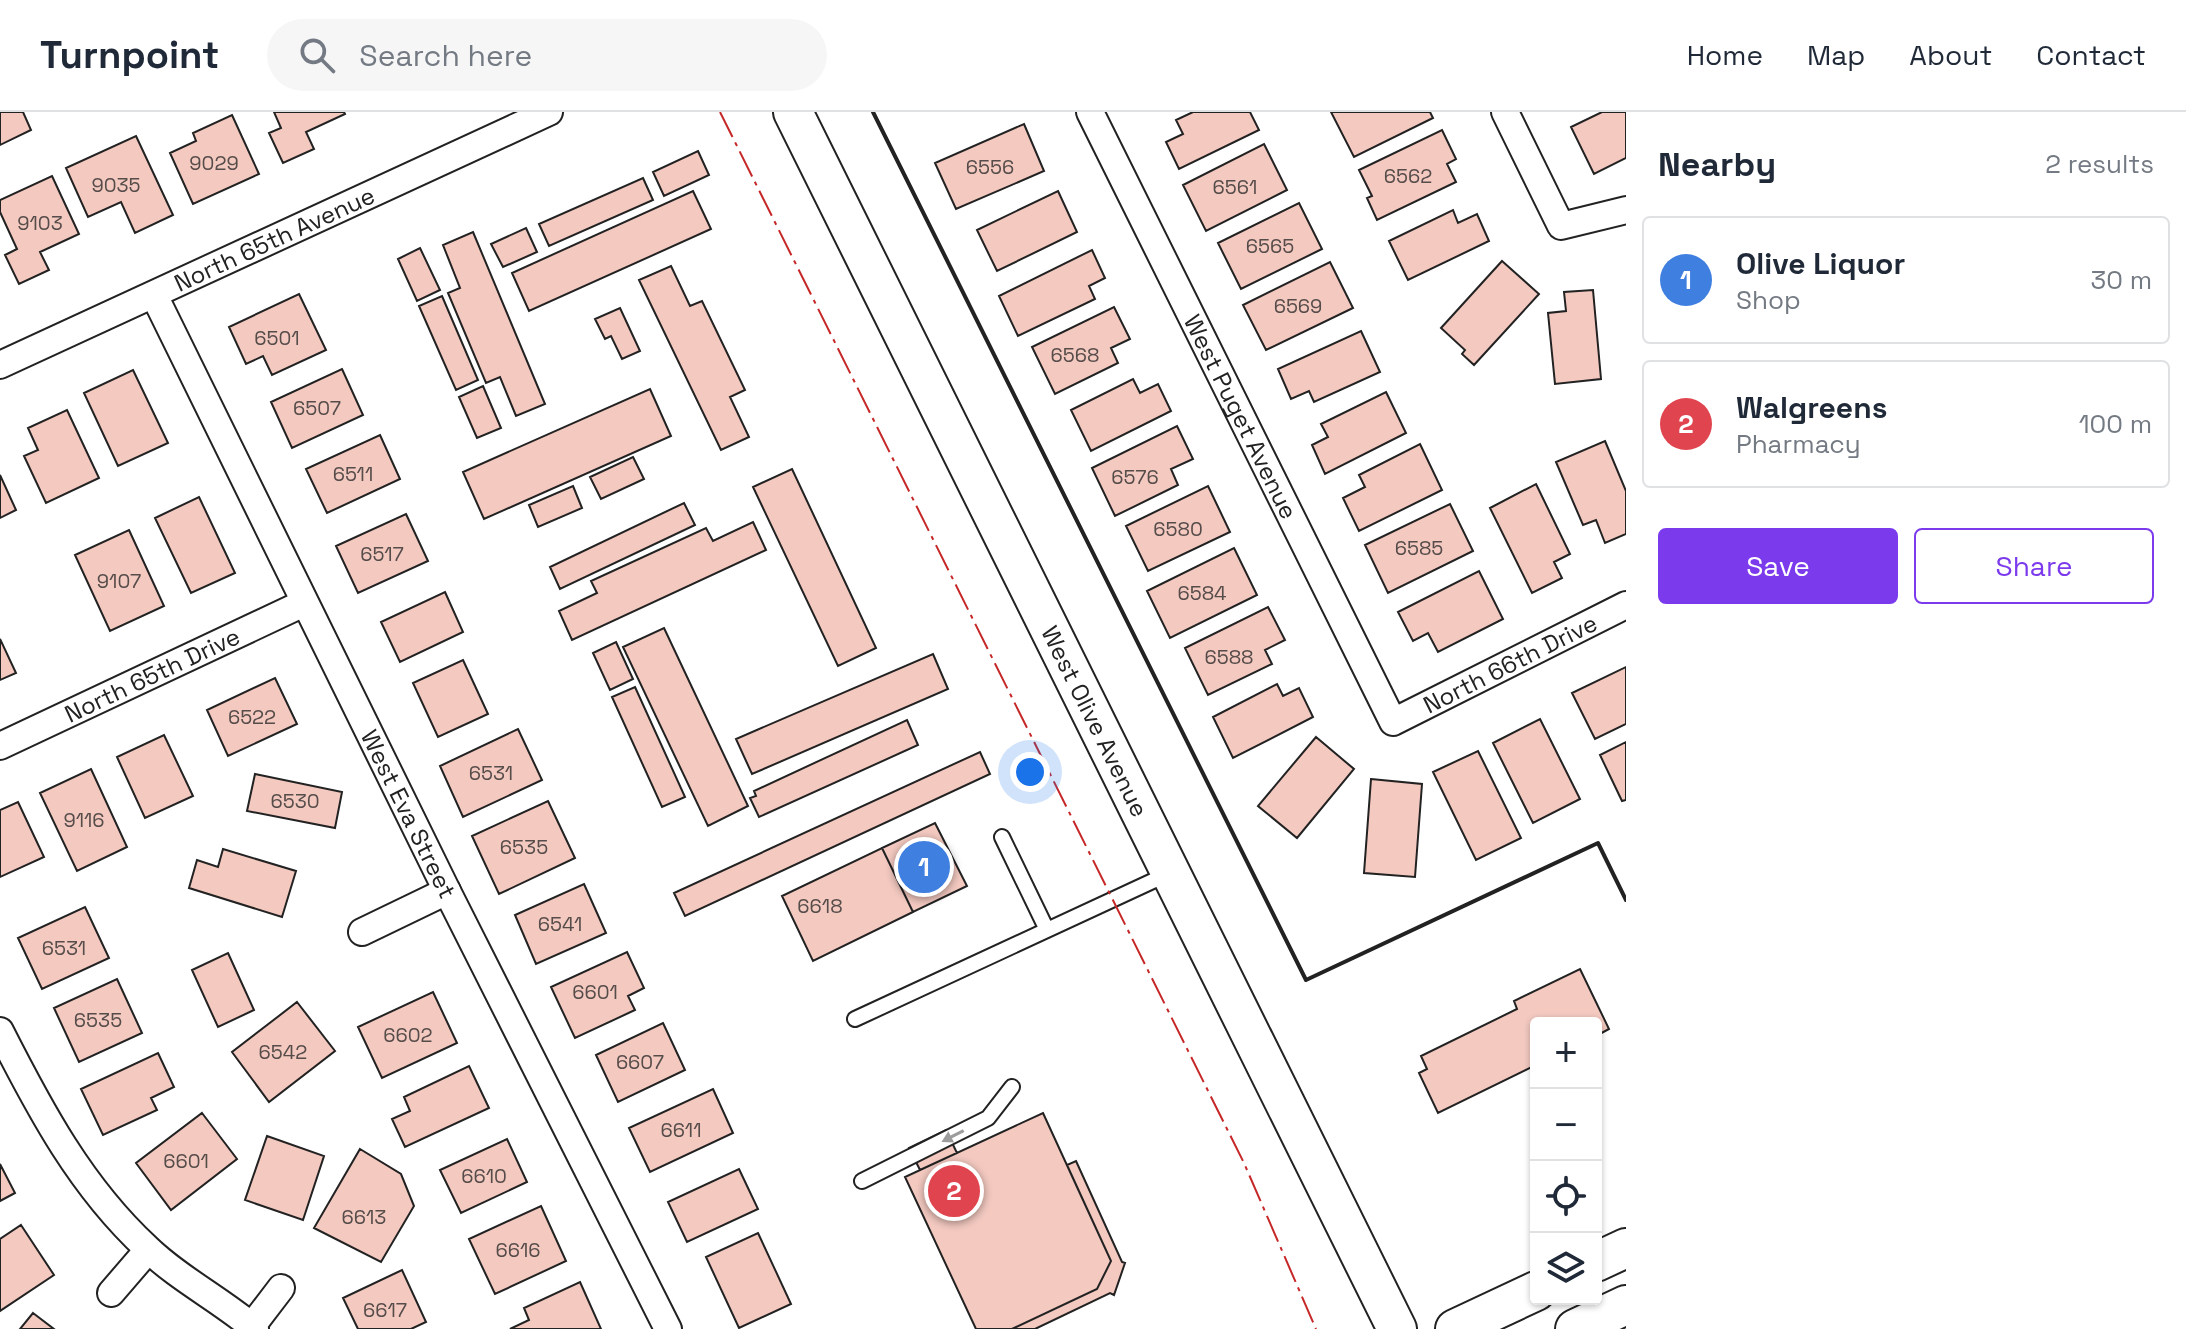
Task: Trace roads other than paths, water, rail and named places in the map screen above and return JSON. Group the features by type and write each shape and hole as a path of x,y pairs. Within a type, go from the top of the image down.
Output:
{"main road":[{"name":"West Olive Avenue","path":"793,112 1397,1329"},
{"path":"1602,1259 1626,1248"},
{"path":"1455,1329 1530,1294"},
{"path":"1575,1329 1626,1305"}],"street":[{"name":"North 65th Avenue","path":"0,365 154,295 514,119 549,112"},
{"name":"West Puget Avenue","path":"1090,112 1393,722"},
{"path":"1505,112 1561,226 1626,210"},
{"name":"West Eva Street","path":"154,295 447,891 668,1329"},
{"name":"North 65th Drive","path":"0,746 304,603"},
{"name":"North 66th Drive","path":"1393,722 1626,605"},
{"path":"362,932 447,891"},
{"path":"0,1031 65,1152 102,1202 148,1250 254,1328 281,1288"},
{"path":"111,1293 148,1250"}],"lane":[{"path":"1002,837 1047,930"},
{"path":"855,1019 1170,872"},
{"path":"862,1181 988,1118 1012,1087"}],"place":[{"name":"Olive Liquor","path":"924,867"},
{"name":"Walgreens","path":"954,1191"}]}
